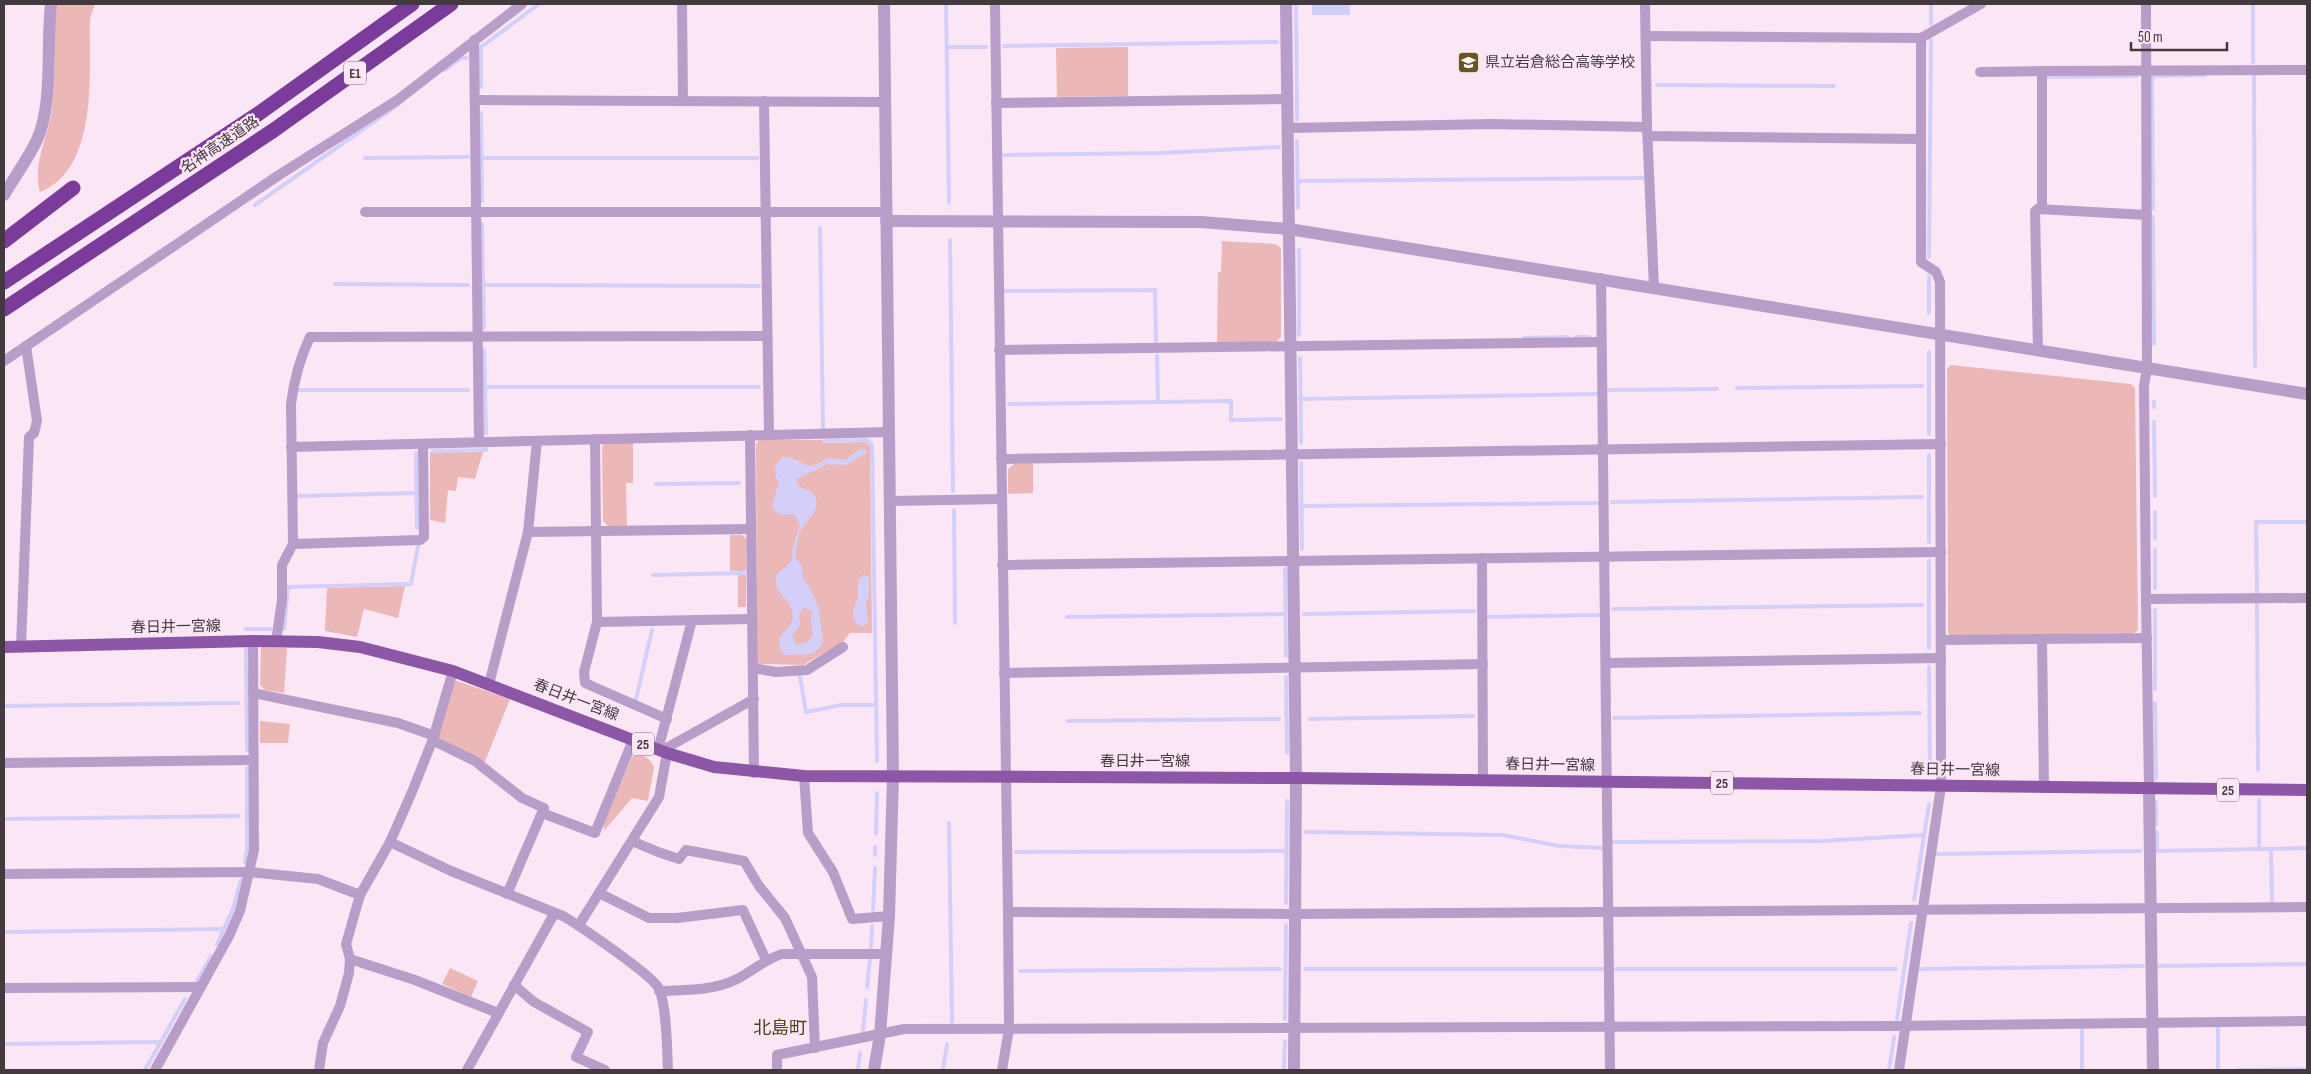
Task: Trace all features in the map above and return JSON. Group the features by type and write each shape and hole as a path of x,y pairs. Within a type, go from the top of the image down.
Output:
{"highway":[{"name":"名神高速道路","path":"4,282 258,114 412,4"},
{"name":"名神高速道路","path":"4,309 258,141 451,4"},
{"path":"4,241 72,188"}],"main road":[{"name":"春日井一宮線","path":"4,647 253,641 318,642 360,647 453,671 662,751 714,767 804,776 1296,778 2307,790"}],"street":[{"path":"4,195 37,141 47,92 51,4"},
{"path":"4,361 279,175 399,98 522,4"},
{"path":"682,4 683,101"},
{"path":"874,1070 880,1035 889,916 893,776 884,4"},
{"path":"995,4 1009,1029 1002,1070"},
{"path":"1286,4 1296,778 1294,1070"},
{"path":"1645,4 1654,287"},
{"path":"1646,36 1921,38 1982,4"},
{"path":"2146,4 2147,368 2144,386 2153,1070"},
{"path":"1899,1070 1941,786 1940,282 1936,272 1921,262 1921,38"},
{"path":"474,40 479,442"},
{"path":"1980,72 2307,70"},
{"path":"2038,350 2034,240 2035,211 2042,206 2042,71"},
{"path":"996,103 1288,99"},
{"path":"475,100 885,102"},
{"path":"764,101 769,435"},
{"path":"1288,128 1492,124 1648,132 1921,139"},
{"path":"2038,209 2147,215"},
{"path":"364,212 766,212 998,222 1201,222 1289,228 2307,394"},
{"path":"1601,278 1610,1070"},
{"path":"276,642 282,600 282,564 292,544 291,447 293,385 302,352 310,337 767,336"},
{"path":"1000,350 1602,342"},
{"path":"21,647 29,437 34,433 37,421 26,346"},
{"path":"291,447 889,432"},
{"path":"750,436 754,772"},
{"path":"595,439 597,622 584,672 585,683 667,719"},
{"path":"489,684 528,532 536,441"},
{"path":"292,544 420,540 424,536 424,444"},
{"path":"1001,459 1941,444"},
{"path":"890,502 1002,499"},
{"path":"528,532 751,530"},
{"path":"1002,565 1941,552"},
{"path":"1482,558 1483,780"},
{"path":"2146,598 2307,598"},
{"path":"597,622 752,619"},
{"path":"579,925 659,797 662,751 667,719 692,620"},
{"path":"1941,640 2147,638"},
{"path":"2042,639 2044,788"},
{"path":"155,1070 229,936 240,911 250,872 254,850 253,641"},
{"path":"753,668 776,672 807,670 843,647"},
{"path":"1606,663 1941,658"},
{"path":"1004,673 1483,664"},
{"path":"319,1070 323,1043 343,996 349,974 350,959 346,944 360,895 390,842 433,739 453,671"},
{"path":"253,694 398,723 429,734 433,739 475,761 522,798 544,808 507,894"},
{"path":"662,751 754,699"},
{"path":"542,812 595,834 634,740"},
{"path":"4,763 253,760"},
{"path":"804,776 808,833 834,872 852,919 889,916"},
{"path":"632,841 678,859 686,850 744,861 759,886 785,918 812,977 814,1048"},
{"path":"390,842 451,871 563,916 579,925 658,986 663,1002 668,1070"},
{"path":"4,874 250,872 318,879 360,895"},
{"path":"600,893 649,918 677,918 743,910 766,960"},
{"path":"1008,912 1294,914 2150,910 2307,907"},
{"path":"467,1070 554,914"},
{"path":"659,991 708,989 737,979 766,960 782,954 886,954"},
{"path":"350,959 415,980 498,1013"},
{"path":"4,988 201,986"},
{"path":"514,986 534,1002 588,1032 576,1057 605,1070"},
{"path":"777,1070 777,1055 904,1029 1906,1026 2307,1021"}],"shaded area":[{"path":"55,4 95,4 90,19 87,117 73,163 59,180 40,192 38,182 39,161 52,109"},
{"path":"1312,4 1350,4 1350,15 1312,15"},
{"path":"1128,47 1128,96 1057,97 1056,48"},
{"path":"1222,241 1275,244 1281,248 1281,337 1276,342 1217,343 1218,272 1221,272"},
{"path":"1951,365 2131,384 2135,388 2138,630 2134,633 1951,636 1948,633 1947,369"},
{"path":"759,440 822,440 823,443 866,442 870,446 872,633 850,633 843,642 803,665 757,664 756,445"},
{"path":"605,443 633,443 633,483 626,483 627,526 608,526 603,521 602,447"},
{"path":"860,449 866,450 867,453 846,465 828,464 796,479 803,489 811,491 815,496 816,502 814,511 801,530 795,557 802,566 803,578 809,586 819,609 823,641 819,649 811,654 785,655 780,649 779,639 790,626 793,615 790,605 777,589 776,575 791,562 793,547 800,525 795,515 779,514 774,510 772,505 779,482 776,477 775,466 782,457 789,457 808,465 819,463 828,458 845,460","holes":["803,608 812,610 811,625 813,635 806,643 796,645 792,636 800,625 799,616"]},
{"path":"430,452 483,452 475,479 458,477 456,491 448,490 445,523 430,520"},
{"path":"1033,463 1033,493 1008,494 1008,469 1014,464"},
{"path":"730,535 742,535 746,539 746,571 730,571"},
{"path":"864,574 869,578 869,593 866,604 868,622 863,627 854,619 853,611 858,595 858,581"},
{"path":"738,575 746,575 746,607 738,607"},
{"path":"405,586 398,618 364,609 357,637 325,631 327,588"},
{"path":"261,647 287,648 284,693 265,690 260,685"},
{"path":"454,680 510,699 484,764 437,736"},
{"path":"260,721 290,724 288,743 260,743"},
{"path":"635,754 646,758 654,767 648,801 632,798 604,831 604,823 632,757"},
{"path":"450,968 478,981 471,997 442,984"}],"waterway":[{"path":"481,87 481,47 539,4"},
{"path":"946,4 949,202"},
{"path":"1296,4 1297,120"},
{"path":"1931,4 1931,24"},
{"path":"2253,4 2253,62"},
{"path":"1929,257 1931,40"},
{"path":"1004,46 1277,42"},
{"path":"947,47 986,47"},
{"path":"445,70 461,58 467,58"},
{"path":"2153,209 2152,76 2205,75"},
{"path":"2254,75 2255,366"},
{"path":"2045,77 2137,76"},
{"path":"1657,85 1834,86"},
{"path":"255,205 399,104"},
{"path":"481,113 482,201"},
{"path":"1297,141 1298,208"},
{"path":"1004,155 1163,153 1279,147"},
{"path":"365,158 468,157"},
{"path":"481,158 757,158"},
{"path":"1298,181 1643,178"},
{"path":"2153,217 2154,344"},
{"path":"482,224 484,328"},
{"path":"820,228 823,428"},
{"path":"950,240 953,491"},
{"path":"1299,250 1299,335"},
{"path":"1929,277 1929,313"},
{"path":"335,284 468,285"},
{"path":"483,285 759,286"},
{"path":"1005,291 1155,290 1156,341"},
{"path":"1524,338 1567,337"},
{"path":"1576,337 1589,337"},
{"path":"484,350 486,433"},
{"path":"1929,352 1929,434"},
{"path":"1157,356 1158,402"},
{"path":"1300,358 1301,443"},
{"path":"1737,388 1922,386"},
{"path":"485,387 759,387"},
{"path":"1609,390 1717,389"},
{"path":"298,390 468,390"},
{"path":"1300,399 1597,394"},
{"path":"1009,404 1231,401 1231,420 1281,419"},
{"path":"2154,402 2154,407"},
{"path":"2154,422 2155,496"},
{"path":"824,441 867,440 872,445 877,761"},
{"path":"433,451 486,450 486,448"},
{"path":"416,453 417,528"},
{"path":"1929,455 1929,542"},
{"path":"1301,463 1302,549"},
{"path":"656,484 739,483"},
{"path":"297,496 417,493"},
{"path":"1612,502 1922,497"},
{"path":"1301,506 1597,503"},
{"path":"954,510 955,623"},
{"path":"2155,512 2155,538"},
{"path":"2257,593 2256,522 2307,522"},
{"path":"284,629 288,587 411,584 418,546"},
{"path":"2155,550 2155,588"},
{"path":"1929,561 1929,648"},
{"path":"1285,569 1286,656"},
{"path":"653,575 744,573"},
{"path":"2257,604 2258,770"},
{"path":"1613,609 1922,605"},
{"path":"2155,610 2155,689"},
{"path":"1304,614 1474,611"},
{"path":"1067,617 1285,614"},
{"path":"1488,617 1598,615"},
{"path":"246,629 271,629"},
{"path":"636,699 652,630"},
{"path":"246,648 247,750"},
{"path":"1929,667 1930,775"},
{"path":"800,677 806,712 841,705 876,705"},
{"path":"1286,677 1287,753"},
{"path":"4,706 238,703"},
{"path":"2155,703 2156,779"},
{"path":"1614,718 1920,713"},
{"path":"1310,719 1473,716"},
{"path":"1068,721 1279,719"},
{"path":"245,862 247,850 247,768"},
{"path":"876,834 877,793"},
{"path":"2259,800 2259,849"},
{"path":"1286,903 1287,801"},
{"path":"2156,802 2156,824"},
{"path":"1914,900 1929,804"},
{"path":"4,819 239,816"},
{"path":"949,823 952,1022"},
{"path":"1306,832 1502,835 1560,846 1602,848"},
{"path":"2157,832 2157,851 2307,848"},
{"path":"1613,842 1823,841 1924,835"},
{"path":"875,847 875,855"},
{"path":"2271,849 2272,901"},
{"path":"1016,852 1287,851"},
{"path":"1936,854 2140,851"},
{"path":"873,910 875,868"},
{"path":"217,944 233,909 241,880"},
{"path":"1897,1019 1911,923"},
{"path":"1285,1019 1286,925"},
{"path":"871,947 872,926"},
{"path":"4,932 225,929"},
{"path":"197,981 211,956"},
{"path":"867,987 870,959"},
{"path":"2158,966 2307,964"},
{"path":"1920,969 2143,966"},
{"path":"1020,971 1280,969"},
{"path":"1305,969 1602,969"},
{"path":"1616,969 1896,969"},
{"path":"145,1070 185,999"},
{"path":"863,1031 866,1000"},
{"path":"2218,1028 2218,1070"},
{"path":"2082,1030 2082,1070"},
{"path":"1889,1070 1894,1037"},
{"path":"1284,1070 1285,1041"},
{"path":"4,1044 161,1042"},
{"path":"943,1070 947,1044"},
{"path":"858,1070 860,1053"},
{"path":"2237,1070 2307,1069"}],"place":[{"name":"県立岩倉総合高等学校","path":"1469,62"}],"district":[{"name":"北島町","path":"780,1028"}]}
